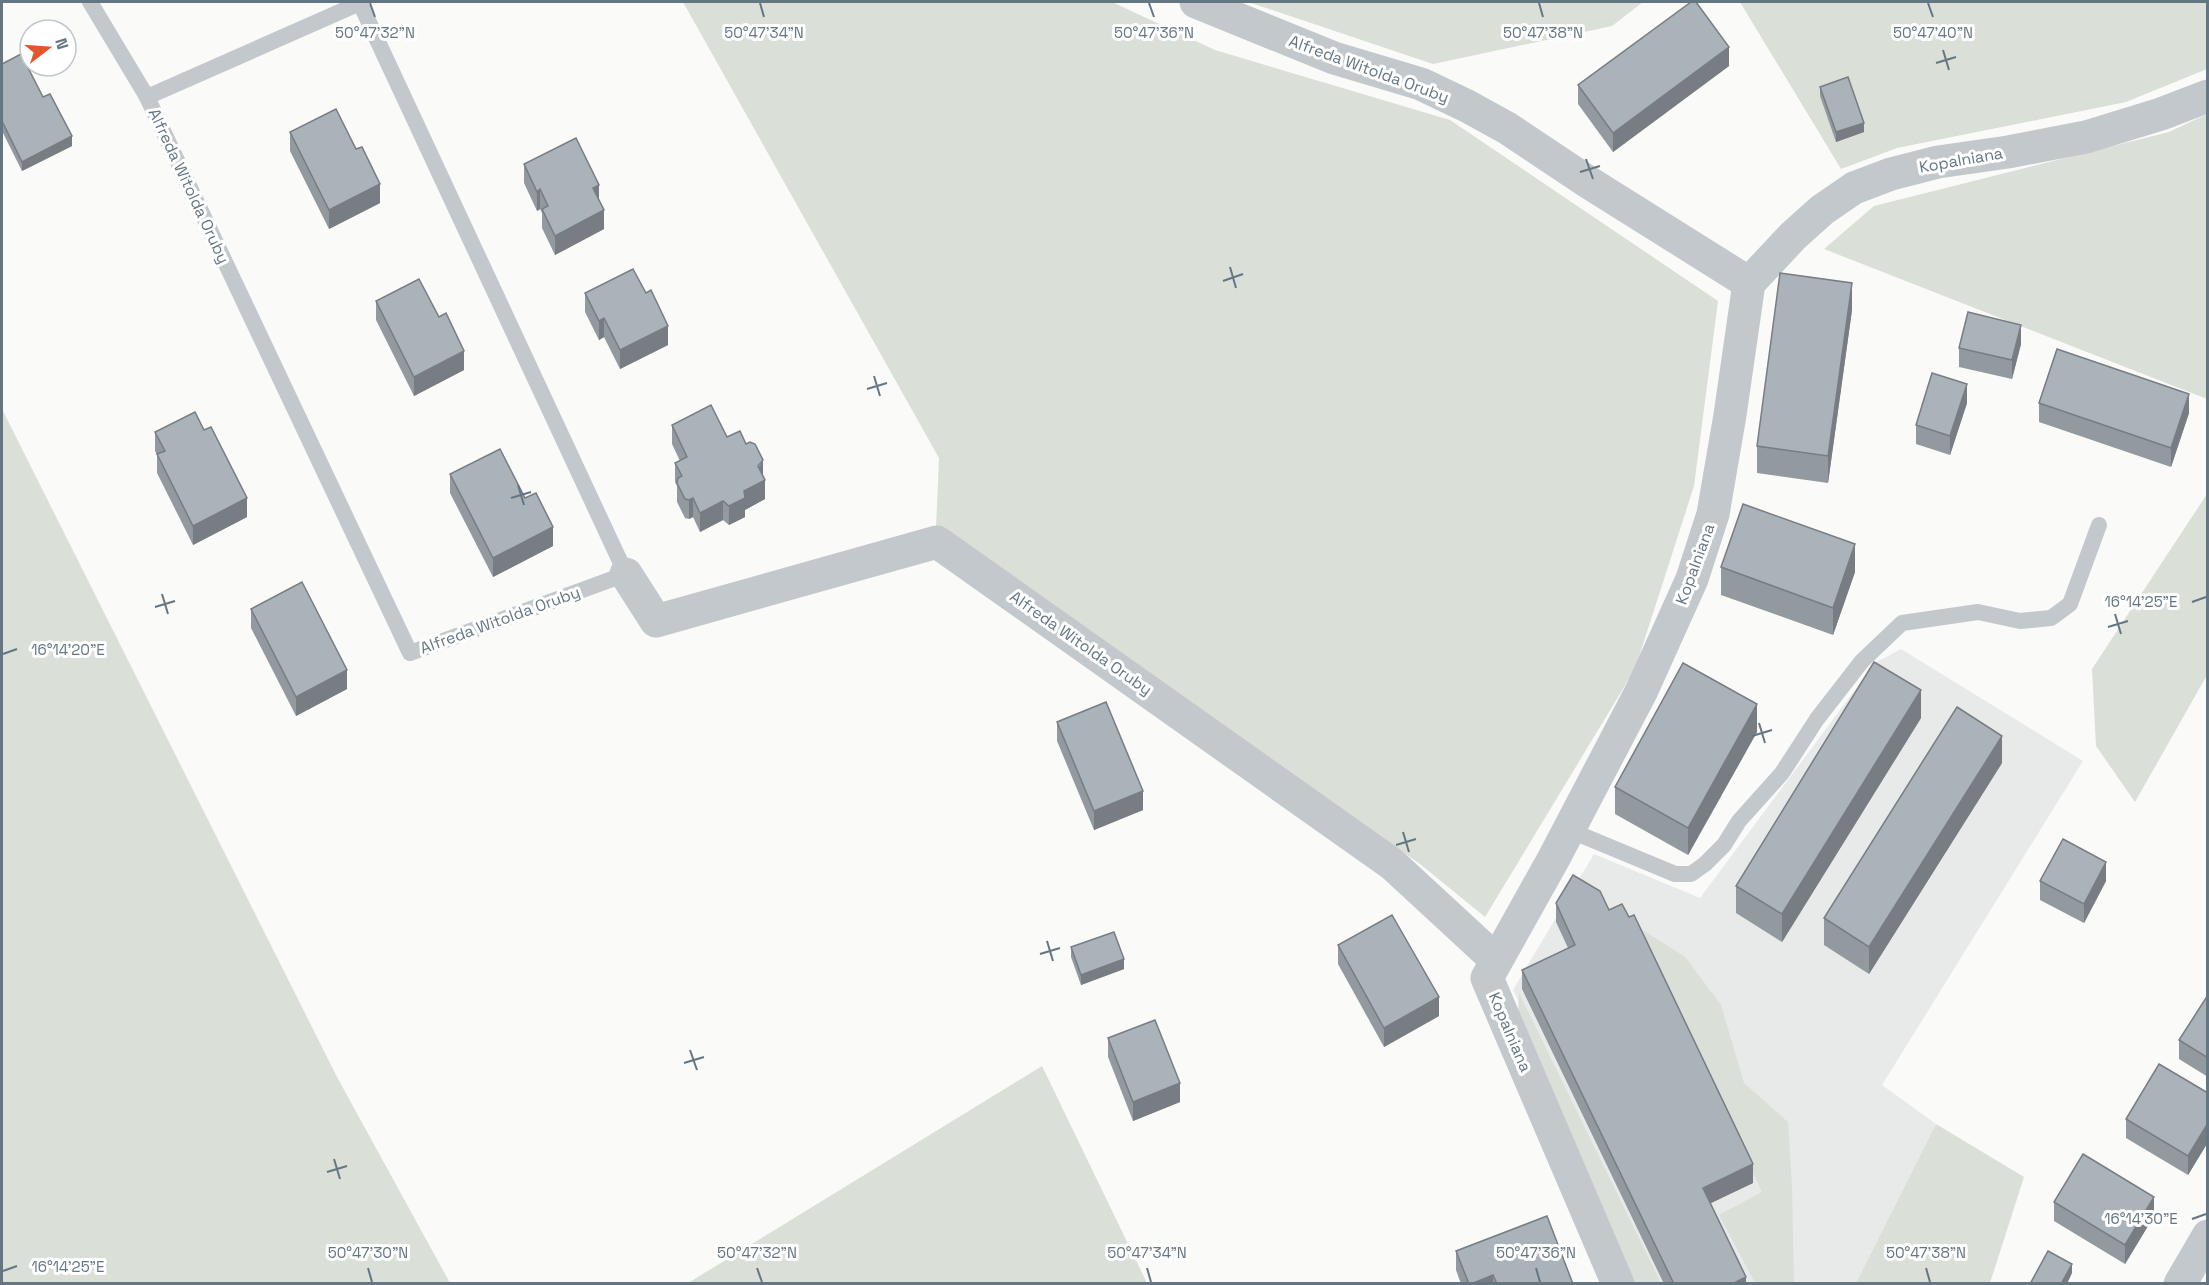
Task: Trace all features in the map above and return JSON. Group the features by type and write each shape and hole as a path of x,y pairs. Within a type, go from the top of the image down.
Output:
{"street":[{"name":"Alfreda Witolda Oruby","path":"1196,2 1334,58 1421,84 1467,106 1507,128 1749,283"},
{"name":"Kopalniana","path":"1618,1284 1487,978 1569,830 1642,690 1676,616 1706,541 1724,449 1749,283 1793,236 1822,210 1854,188 1891,174 1938,162 2086,137 2161,114 2208,96"},
{"name":"Alfreda Witolda Oruby","path":"626,574 656,621 937,542 1392,864 1496,960"},
{"path":"2180,1284 2208,1236"}],"lane":[{"path":"90,2 147,97"},
{"name":"Alfreda Witolda Oruby","path":"361,2 626,574 410,653 147,97 361,2"},
{"path":"1569,830 1675,874 1691,874 1724,845 1739,821 1782,773 1817,719 1862,661 1902,623 1978,612 2020,621 2051,618 2070,603 2100,525"}],"shaded area":[{"path":"683,2 1112,2 1215,50 1450,120 1718,301 1694,486 1635,669 1485,917 1420,864 936,528 939,458"},
{"path":"1248,2 1643,2 1612,26 1433,64"},
{"path":"1740,2 2207,2 2207,69 2126,102 1897,148 1841,169"},
{"path":"2207,114 2207,399 1824,249 1874,206 2169,132"},
{"path":"2,409 337,1077 450,1283 2,1283"},
{"path":"2207,494 2207,675 2135,802 2096,746 2092,669"},
{"path":"1901,649 2083,761 1882,1085 1936,1124 1856,1283 1652,1283 1513,990 1594,854 1700,898 1875,663"},
{"path":"1638,927 1685,957 1721,1005 1744,1083 1788,1122 1794,1283 1755,1283 1719,1215 1762,1192"},
{"path":"1519,993 1661,1283 1634,1283 1541,1078 1518,1013"},
{"path":"1042,1066 1147,1283 688,1283"},
{"path":"1936,1124 2024,1177 1990,1283 1856,1283"}],"building":[{"path":"1691,2 1696,2 1729,47 1613,133 1578,85"},
{"path":"18,56 18,78 33,78 43,97 50,94 72,136 22,162 2,121 2,64"},
{"path":"1848,77 1864,123 1836,132 1820,87"},
{"path":"336,109 356,149 362,147 380,184 329,210 290,132"},
{"path":"576,138 599,185 593,188 604,210 555,236 542,209 548,206 540,189 537,192 524,164"},
{"path":"633,269 646,293 651,290 668,326 620,350 604,318 599,321 585,293"},
{"path":"1780,273 1852,283 1828,456 1757,446"},
{"path":"419,279 439,317 446,313 464,351 414,377 376,301"},
{"path":"1968,312 2021,325 2012,360 1959,348"},
{"path":"2057,349 2189,394 2171,448 2039,403"},
{"path":"1932,373 1967,384 1950,436 1916,425"},
{"path":"711,405 727,437 740,431 746,444 750,442 755,444 763,460 758,466 765,480 744,491 745,498 729,506 723,501 700,513 693,498 685,499 677,483 678,478 682,476 675,463 687,457 672,425"},
{"path":"195,412 204,430 211,427 247,498 193,526 157,454 165,451 155,432"},
{"path":"500,449 525,498 536,493 553,527 493,558 450,474"},
{"path":"1743,504 1855,544 1833,608 1721,567"},
{"path":"302,582 347,670 296,697 251,609"},
{"path":"1874,662 1921,690 1782,914 1736,886"},
{"path":"1683,663 1757,704 1688,828 1615,787"},
{"path":"1106,702 1143,791 1094,811 1057,722"},
{"path":"1957,707 2002,736 1869,947 1824,918"},
{"path":"2063,839 2106,862 2084,904 2040,881"},
{"path":"1573,875 1600,891 1609,910 1622,904 1629,917 1634,915 1753,1164 1703,1188 1746,1277 1732,1284 1674,1284 1522,970 1575,945 1556,903"},
{"path":"1392,915 1439,997 1384,1028 1338,945"},
{"path":"1114,932 1124,959 1081,975 1071,947"},
{"path":"2206,998 2208,999 2208,1058 2179,1040"},
{"path":"1155,1020 1180,1083 1133,1102 1108,1038"},
{"path":"2159,1064 2208,1093 2208,1123 2188,1156 2126,1119"},
{"path":"2083,1154 2154,1197 2125,1245 2054,1202"},
{"path":"1547,1216 1573,1284 1497,1284 1493,1275 1469,1284 1456,1251"},
{"path":"2048,1251 2072,1264 2061,1284 2030,1284"}]}
